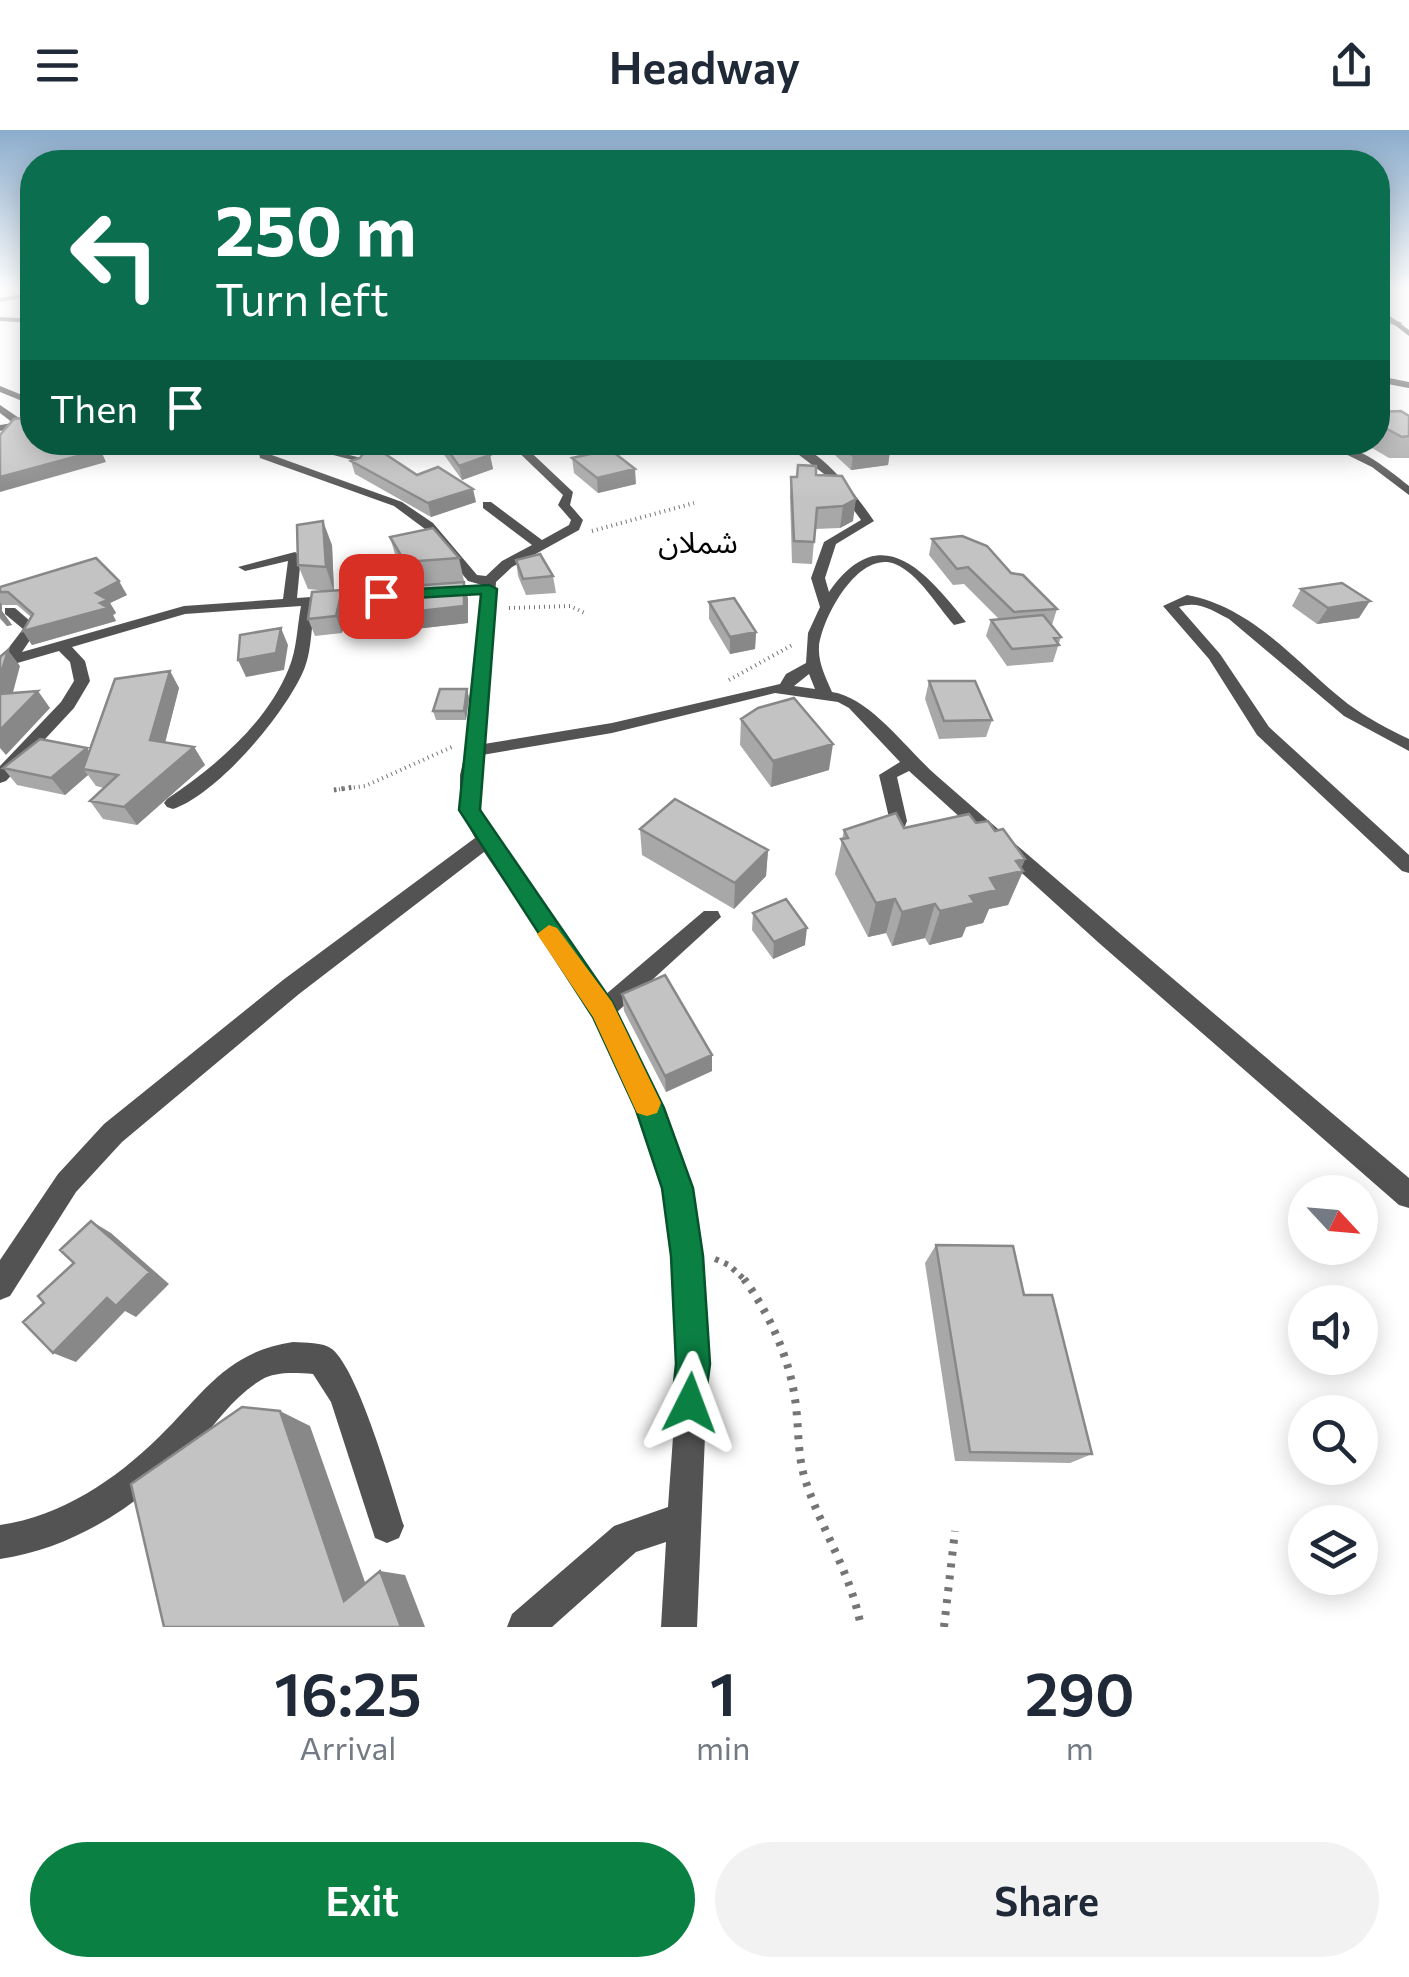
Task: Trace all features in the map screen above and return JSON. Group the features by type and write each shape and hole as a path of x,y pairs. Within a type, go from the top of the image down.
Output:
{"street":[{"path":"0,408 20,423"},
{"path":"264,455 398,504 429,526 488,593 477,742 469,775 469,810 602,1010 650,1108 678,1188 687,1256 693,1364 678,1627"},
{"path":"289,462 301,455"},
{"path":"347,455 356,458"},
{"path":"0,663 168,614 290,601 488,593 540,545 575,527 576,520 564,505 569,494 528,455"},
{"path":"805,455 836,478 868,521 830,542 818,578 826,606"},
{"path":"1354,455 1376,465 1409,492"},
{"path":"487,506 540,545"},
{"path":"246,567 295,556 290,601"},
{"path":"824,692 812,648 826,606 863,565 892,558 903,563 959,622"},
{"path":"1409,746 1342,708 1253,628 1215,606 1189,599 1170,606 1215,657 1264,731 1409,866"},
{"path":"173,804 205,783 232,757 294,673 309,600"},
{"path":"10,612 32,628 14,650 18,659"},
{"path":"0,777 68,706 82,681 77,661 63,646"},
{"path":"784,689 792,677 814,664"},
{"path":"477,742 612,728 784,689 814,696 824,692 855,705 910,763 1409,1195"},
{"path":"898,821 888,774 910,763"},
{"path":"0,1286 66,1183 113,1133 290,987 486,840"},
{"path":"602,1010 711,917"},
{"path":"0,1542 34,1540 109,1497 168,1451 242,1372 291,1354 322,1360 344,1395 386,1526"},
{"path":"525,1627 626,1538 682,1520"}],"path":[{"path":"565,533 582,535 694,503"},
{"path":"488,593 570,606 587,614"},
{"path":"334,790 365,786 477,742"},
{"path":"687,1256 725,1260 767,1314 793,1389 805,1481 840,1548 860,1627"},
{"path":"944,1627 956,1532"}],"building":[{"path":"1390,411 1401,411 1409,416 1409,436 1390,430"},
{"path":"20,418 20,455 81,455 0,477 0,435 14,419"},
{"path":"387,455 417,475 438,467 473,489 428,503 351,461"},
{"path":"451,455 490,455 459,466"},
{"path":"617,455 635,469 597,478 572,458"},
{"path":"798,465 816,466 816,475 842,476 856,499 843,506 817,508 814,542 794,541 791,477 797,477"},
{"path":"323,521 326,567 298,565 297,525"},
{"path":"433,528 459,558 405,562 390,537"},
{"path":"962,536 987,546 1011,573 1023,575 1057,609 1014,612 968,567 957,569 932,539"},
{"path":"540,554 553,576 523,579 516,560"},
{"path":"96,558 119,581 96,593 108,600 100,603 108,608 23,631 33,614 8,592 0,592 0,587"},
{"path":"464,582 464,606 410,612 412,586"},
{"path":"1342,583 1370,601 1328,608 1301,589"},
{"path":"342,590 336,616 308,619 312,592"},
{"path":"734,598 756,632 730,637 709,602"},
{"path":"1043,615 1061,637 1054,638 1059,645 1012,649 991,620"},
{"path":"281,628 276,653 238,660 240,635"},
{"path":"8,650 0,677 0,657"},
{"path":"170,671 150,740 194,747 124,807 90,801 118,775 83,769 115,679"},
{"path":"929,681 975,681 992,720 944,721"},
{"path":"440,689 467,689 464,711 433,711"},
{"path":"38,691 0,730 0,694"},
{"path":"794,698 833,744 773,761 741,719 758,708"},
{"path":"40,739 87,748 51,778 3,768"},
{"path":"675,799 768,850 735,883 640,829"},
{"path":"896,813 904,828 969,814 976,823 988,821 995,831 1003,829 1025,859 1016,861 1023,871 990,878 997,890 970,896 975,903 940,911 935,904 902,912 895,899 876,903 841,839 848,838 844,830"},
{"path":"786,899 807,928 774,942 753,913"},
{"path":"665,975 712,1055 665,1076 622,994"},
{"path":"91,1221 150,1272 116,1306 107,1298 53,1353 23,1322 44,1303 38,1296 74,1263 60,1250"},
{"path":"936,1245 1013,1246 1024,1295 1052,1295 1092,1454 970,1452"},
{"path":"242,1407 280,1411 344,1601 380,1571 401,1627 164,1627 131,1484"}],"slow traffic":[{"path":"549,934 602,1010 647,1103"}],"district":[{"name":"شملان","path":"698,540"}],"route":[{"path":"381,596 489,589 478,732 469,775 469,810 536,917 602,1010 650,1108 678,1188 687,1256 693,1364 690,1403"}]}
